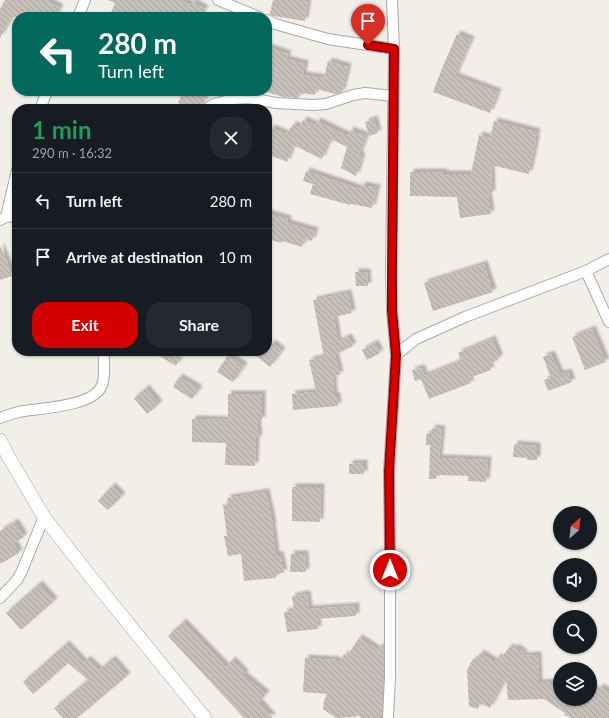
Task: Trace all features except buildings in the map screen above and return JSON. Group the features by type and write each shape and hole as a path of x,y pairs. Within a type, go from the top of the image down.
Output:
{"street":[{"path":"80,12 85,0"},
{"path":"218,0 247,12"},
{"path":"388,718 390,677 389,471 396,355 392,311 394,49 392,0"},
{"path":"272,22 328,39 394,49"},
{"path":"214,104 233,99 249,98 276,103 313,105 326,104 365,93 393,96"},
{"path":"3,219 12,188"},
{"path":"396,355 416,339 465,318 586,271 609,259"},
{"path":"586,271 609,322"},
{"path":"0,418 22,411 62,406 87,398 98,392 104,378 104,356"},
{"path":"0,440 44,517 205,718"},
{"path":"0,598 22,573 44,517"}],"route":[{"path":"368,45 394,49 392,311 396,355 389,471 390,570"}]}
